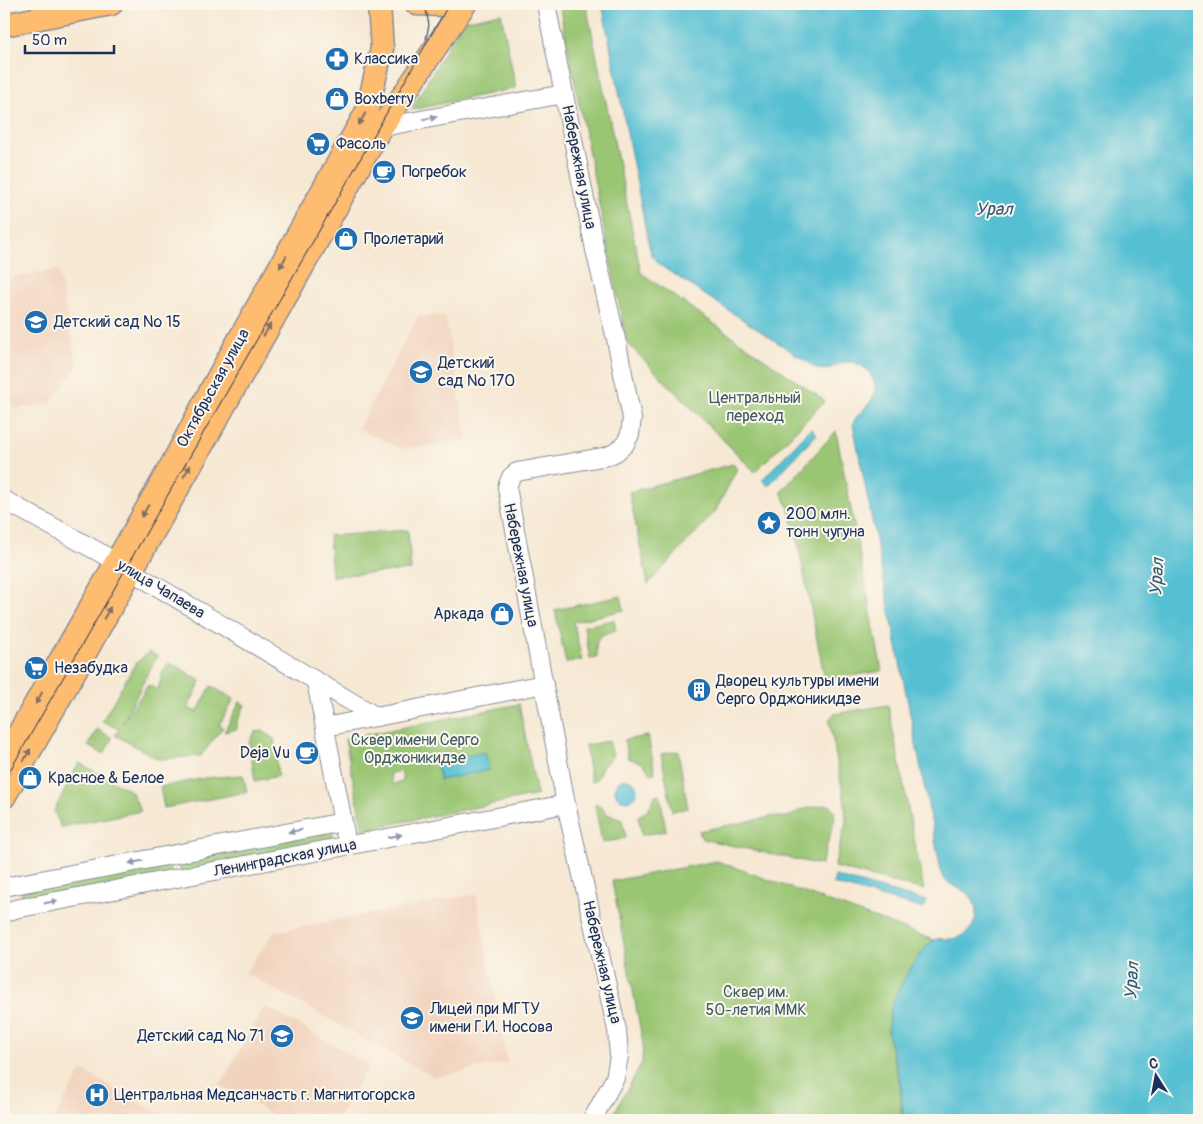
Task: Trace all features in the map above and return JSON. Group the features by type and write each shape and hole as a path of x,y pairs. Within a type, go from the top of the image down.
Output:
{"main road":[{"path":"4,24 111,4"},
{"name":"Октябрьская улица","path":"4,797 123,567 171,466 212,388 367,110 382,49 379,4"},
{"path":"417,4 450,4"},
{"name":"Октябрьская улица","path":"4,759 123,567 382,127 465,4"}],"street":[{"name":"Набережная улица","path":"546,4 595,250 616,339 632,425 625,444 616,452 608,456 517,472 508,482 507,494 566,804 617,1030 619,1056 615,1078 592,1120"},
{"path":"382,127 564,94"},
{"name":"улица Чапаева","path":"4,500 123,567 377,717"},
{"path":"316,681 348,846"},
{"path":"325,727 544,684"},
{"name":"Ленинградская улица","path":"4,913 15,909 566,804"},
{"name":"Ленинградская улица","path":"4,887 343,822"}],"shaded area":[{"name":"Детский сад № 15","path":"58,269 77,366 51,403 15,409 4,394 4,279"},
{"name":"Детский сад № 170","path":"445,315 467,440 403,449 358,429 418,316"},
{"name":"Лицей при МГТУ имени Г.И. Носова","path":"476,894 507,1063 434,1077 245,973 274,932"},
{"name":"Детский сад № 71","path":"265,1006 369,1065 338,1120 282,1120 220,1085"},
{"name":"Центральная Медсанчасть г. Магнитогорска","path":"82,1070 170,1120 53,1120"}],"green space":[{"name":"Центральный переход","path":"559,4 586,4 641,273 825,401 755,472 627,343"},
{"path":"501,13 516,88 411,110 462,21"},
{"path":"836,431 882,671 825,680 797,538 788,506 781,492"},
{"path":"733,464 737,469 715,512 648,584 629,492"},
{"path":"408,530 411,570 332,576 329,536"},
{"path":"621,596 624,610 573,622 582,660 566,663 555,610"},
{"path":"614,620 616,631 600,636 596,644 597,657 590,659 584,626"},
{"path":"149,652 157,656 122,724 148,685 158,690 163,671 170,662 201,681 188,708 197,712 211,686 234,699 219,725 223,727 201,756 158,759 115,735 119,729 102,721 135,664"},
{"path":"240,702 245,705 237,722 237,729 224,732"},
{"name":"Сквер имени Серго Орджоникидзе","path":"519,704 537,795 363,830 345,739","holes":["401,771 403,782 392,784 390,773"]},
{"path":"888,705 924,890 834,867 846,822 845,803 829,720 834,714"},
{"path":"97,729 112,738 104,754 88,746"},
{"path":"263,731 274,739 278,776 255,781 249,743 255,732"},
{"path":"648,736 655,773 651,774 642,763 628,758 624,740"},
{"path":"609,741 613,756 602,767 596,780 591,782 585,745"},
{"path":"678,751 688,808 672,811 661,754"},
{"path":"79,763 131,791 141,811 61,827 54,811"},
{"path":"243,775 247,792 164,808 160,787 205,778"},
{"path":"660,794 666,831 642,835 638,816 649,808 655,795"},
{"path":"598,804 607,814 622,820 626,838 602,843 595,805"},
{"path":"830,805 834,811 835,818 821,865 702,839 699,831 775,816 788,817 799,810"},
{"path":"332,830 334,843 181,874 179,861"},
{"name":"Сквер им. 50-летия ММК","path":"717,861 934,940 904,979 890,1012 888,1033 900,1086 902,1120 610,1120 642,1063 643,1043 612,881"},
{"path":"169,863 171,876 24,905 21,891"}],"water":[{"name":"Урал","path":"602,4 1199,4 1199,1120 902,1120 900,1080 888,1035 889,1017 893,1004 904,979 926,947 936,939 960,937 974,923 976,913 972,898 946,881 942,876 853,424 873,398 875,391 874,383 866,370 854,363 847,362 827,369 818,369 658,264 651,254 648,241"},
{"path":"811,428 817,434 768,486 762,480"},
{"path":"485,752 489,770 440,780 436,762"},
{"path":"626,779 634,782 637,790 634,798 626,801 618,798 615,790 618,782"},
{"path":"835,876 926,901 924,909 833,884"}],"tram line":[{"path":"425,4 429,25 426,39"},
{"path":"4,781 449,4"}],"place":[{"name":"Классика","path":"337,59"},
{"name":"Boxberry","path":"337,99"},
{"name":"Фасоль","path":"318,144"},
{"name":"Погребок","path":"384,172"},
{"name":"Пролетарий","path":"346,239"},
{"name":"Детский сад № 15","path":"36,322"},
{"name":"Детский сад № 170","path":"421,372"},
{"name":"200 млн. тонн чугуна","path":"769,523"},
{"name":"Аркада","path":"502,614"},
{"name":"Незабудка","path":"36,668"},
{"name":"Дворец культуры имени Серго Орджоникидзе","path":"699,690"},
{"name":"Deja Vu","path":"307,753"},
{"name":"Красное & Белое","path":"30,778"},
{"name":"Лицей при МГТУ имени Г.И. Носова","path":"412,1018"},
{"name":"Детский сад № 71","path":"282,1036"},
{"name":"Центральная Медсанчасть г. Магнитогорска","path":"97,1095"}]}
